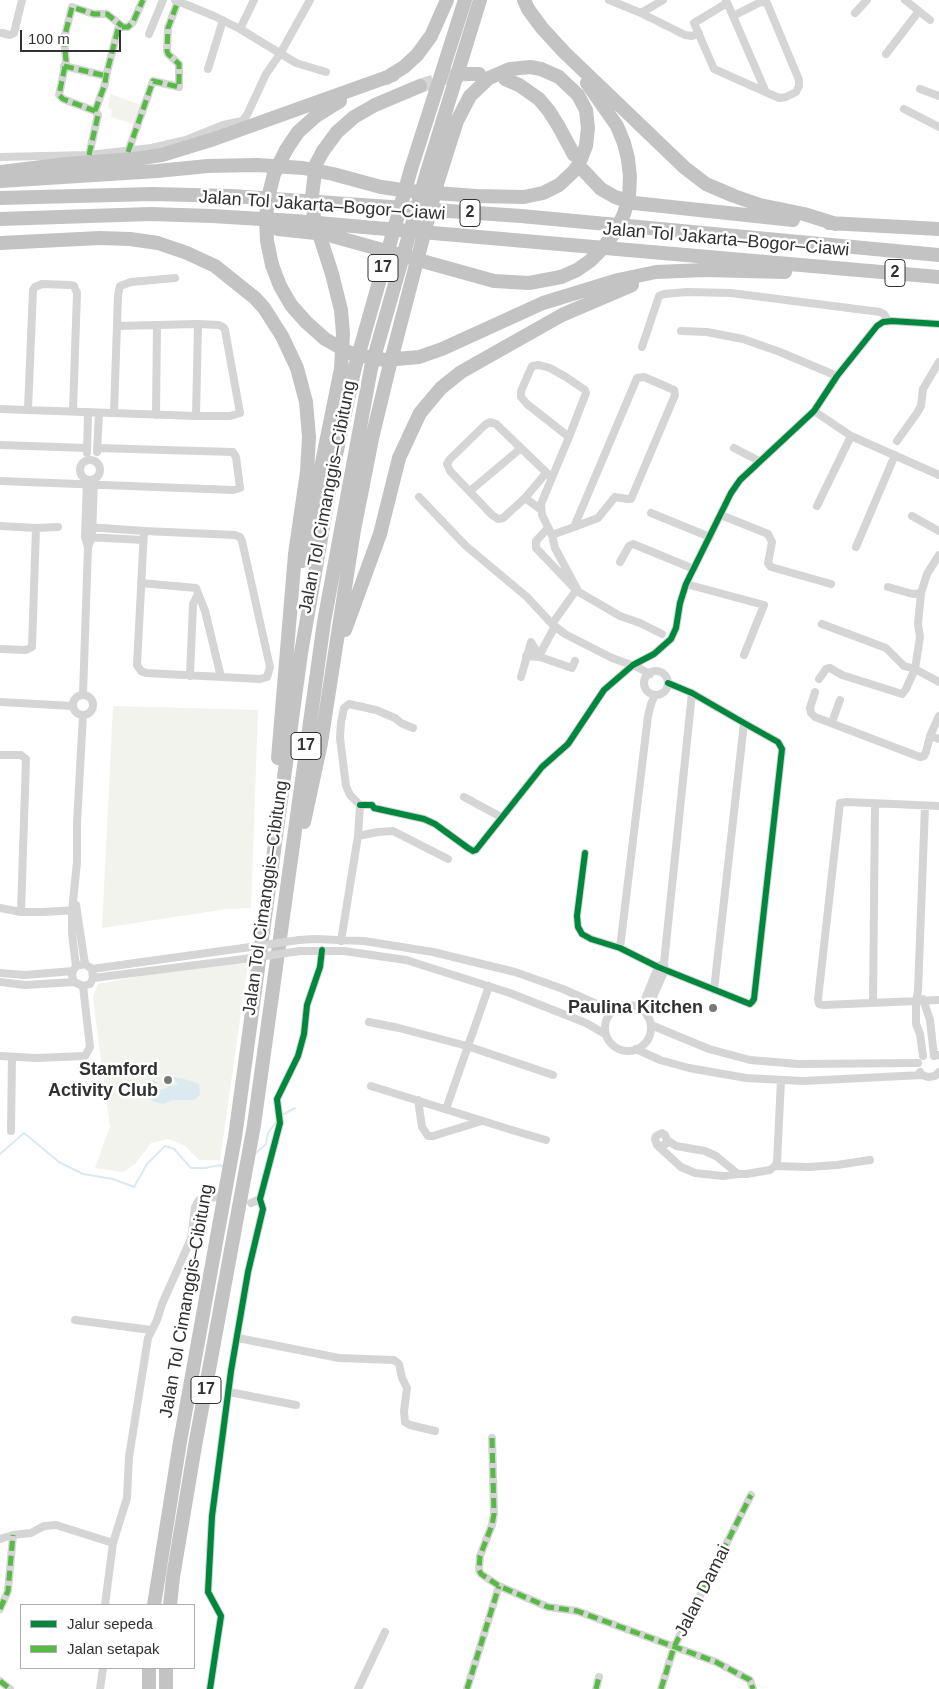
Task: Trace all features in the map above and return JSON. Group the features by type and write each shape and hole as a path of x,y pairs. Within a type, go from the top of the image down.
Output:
{"highway":[{"path":"447,0 431,36 410,62 393,75 338,102 316,116 298,132 274,174 268,198 266,218 267,241 272,265 280,286 291,305 325,339 357,355 385,360 419,357 442,349 543,303 618,280 656,272 705,270 782,272 851,269"},
{"name":"17","path":"266,914 301,653 332,474 355,367 411,170 465,0"},
{"name":"Jalan Tol Cimanggis–Cibitung","path":"170,1604 195,1446 246,1175 324,622 371,368 427,172 480,0"},
{"path":"524,0 528,9 542,28 564,52 685,168 706,184 760,205 804,214 836,224"},
{"path":"212,216 237,223 325,234 494,281 529,283 561,277 590,261 615,232 624,214 629,197 630,177 624,143 617,126 564,52"},
{"path":"0,181 208,166 257,165 302,168 409,192 501,198 534,195 551,189 574,171 583,156 588,137 586,110 578,95 559,77 541,69 530,67 510,69 489,78 470,96 457,121 437,184 389,368 373,434 354,530 321,743 281,935"},
{"path":"0,172 162,155 214,140 393,75"},
{"path":"505,79 519,85 539,99 559,126 574,155"},
{"path":"288,627 341,369 344,334 341,310 314,218 312,196 316,164 337,132 354,117 375,104 420,86"},
{"path":"583,170 601,189 616,197 634,203 836,224 939,229"},
{"name":"Jalan Tol Jakarta–Bogor–Ciawi","path":"0,198 153,194 231,196 521,216 939,255"},
{"name":"Jalan Tol Jakarta–Bogor–Ciawi","path":"0,219 131,214 295,221 939,277"},
{"path":"0,243 92,238 130,239 158,243 187,253 215,266 255,298 264,308 282,336 297,368 306,402 309,437 307,472 295,554 288,627 266,914"},
{"path":"333,664 380,534 399,458 420,413 441,388 462,372 562,315 634,284 656,272"},
{"name":"Jalan Tol Cimanggis–Cibitung","path":"154,1604 180,1442 236,1137 266,914"},
{"path":"149,1669 149,1689"},
{"path":"166,1669 166,1689"}],"street":[{"path":"2,33 10,35 14,33 22,0"},
{"path":"89,155 98,115 95,111 60,97 59,92 66,58 63,41 72,7 94,14 107,14 122,26 128,27 133,22 143,0"},
{"path":"149,34 163,0"},
{"path":"240,29 254,0"},
{"path":"0,157 128,152 173,143 242,121 247,115 266,74 280,54 310,0"},
{"path":"609,0 641,13 678,32 689,36 699,33"},
{"path":"641,13 663,0"},
{"path":"855,13 867,0"},
{"path":"905,0 930,20"},
{"path":"128,152 152,81 179,87 180,64 168,54 168,28 176,1 223,20 296,63 326,72"},
{"path":"678,32 726,1 765,90"},
{"path":"694,23 714,69 783,98 796,92 800,86 799,80 767,3 762,2 733,16"},
{"path":"886,54 919,11"},
{"path":"208,69 223,20"},
{"path":"95,111 105,84 118,29 122,26"},
{"path":"64,66 106,76"},
{"path":"920,89 939,96"},
{"path":"904,109 939,127"},
{"path":"114,413 118,295 120,286 131,282 175,278"},
{"path":"28,409 33,290 42,284 71,285 74,286 77,293 73,411"},
{"path":"642,347 659,296 664,294 687,292 731,293 880,312 884,314 888,321"},
{"path":"412,728 376,710 350,704 345,706 342,714 340,738 346,786 350,795 360,804 372,805 374,808 430,822 473,851 542,767 568,744 604,690 633,665 668,644 676,628 680,603 686,584 735,487 814,411 837,376 880,324 888,321 939,324"},
{"path":"196,416 198,324"},
{"path":"156,415 157,325"},
{"path":"0,409 196,416 235,416 240,413 241,410 225,330 219,325 118,326"},
{"path":"681,331 707,332 743,339 837,376"},
{"path":"897,441 921,406 923,389 939,362"},
{"path":"540,657 554,625 577,587 555,548 540,509 541,500 549,475 569,437 585,395 585,390 550,368 539,365 532,366 521,391 521,397 527,404 569,437"},
{"path":"574,527 637,378 644,377 674,390 675,395 631,499 615,496 600,517 574,527 550,532 536,541 536,548 576,591 620,616 662,634"},
{"path":"814,411 851,436 939,476"},
{"path":"83,694 90,482 80,472 83,463 87,460 88,412"},
{"path":"96,461 99,412"},
{"path":"490,422 496,424 549,475 503,518 498,519 450,471 447,462 490,422"},
{"path":"817,506 851,436"},
{"path":"0,445 87,448"},
{"path":"0,480 90,482 233,490 238,489 240,486 236,457 233,452 97,448"},
{"path":"470,492 520,448"},
{"path":"734,448 759,462"},
{"path":"856,547 895,455"},
{"path":"87,460 96,461 100,465 101,471 99,476 90,482"},
{"path":"419,497 466,546 527,597 565,634 612,658 633,665 650,674"},
{"path":"525,498 540,509"},
{"path":"651,513 710,537"},
{"path":"721,515 768,534 772,542 768,559 771,567 831,584"},
{"path":"912,516 939,531"},
{"path":"0,526 58,527"},
{"path":"89,527 235,535 240,537 270,668 268,677 260,679 146,673 138,668 144,531"},
{"path":"0,649 26,650 32,646 36,528"},
{"path":"89,537 143,540"},
{"path":"620,562 629,546 633,544 694,569"},
{"path":"820,679 826,669 830,668 842,675 902,694 915,670 920,637 918,624 921,593 927,574 939,555"},
{"path":"141,583 196,588 205,611 221,677"},
{"path":"686,584 764,605 744,655"},
{"path":"888,587 913,594 921,593"},
{"path":"190,676 193,604 198,594"},
{"path":"822,624 886,648 904,666 939,682"},
{"path":"521,677 531,642 540,657"},
{"path":"526,656 540,657 572,668 575,661"},
{"path":"585,853 577,910 578,927 586,936 620,948 748,1004 751,1003 754,999 782,749 778,742 692,693 668,683 661,673 650,674 644,684 648,692 655,695 663,693 668,683"},
{"path":"815,692 810,703 811,712 815,717 920,757 924,756 926,752 930,736 939,716"},
{"path":"643,1010 649,1006 662,967 692,693"},
{"path":"83,694 91,698 94,707 88,714 83,716 76,713 73,706 76,698 83,694"},
{"path":"620,948 648,716 655,695"},
{"path":"832,722 840,700"},
{"path":"0,702 73,706"},
{"path":"74,982 72,976 78,967 72,933 75,910 77,823 83,716"},
{"path":"714,990 744,723"},
{"path":"930,736 939,739"},
{"path":"0,755 20,755 26,759 21,912"},
{"path":"464,798 501,817"},
{"path":"939,806 844,802 839,806 818,999 819,1004 824,1005 939,1000"},
{"path":"341,941 358,836 360,804"},
{"path":"873,1003 875,804"},
{"path":"922,1074 919,1071 920,1034 916,1024 916,1002 926,806"},
{"path":"358,836 387,830 393,831 448,859"},
{"path":"0,908 21,912 75,910"},
{"path":"0,973 25,975 78,967 92,969 316,939 399,945 499,967 563,989 612,1011"},
{"path":"93,978 300,951 322,950 397,958 431,967 557,1010 606,1034 612,1044 619,1049 628,1051 642,1046 648,1040 651,1025 643,1010 628,1004 612,1011 606,1022 606,1034"},
{"path":"210,1689 221,1616 208,1592 212,1516 228,1392 248,1272 263,1209 260,1199 280,1123 277,1099 291,1072 304,1034 307,1004 320,967 322,950"},
{"path":"634,1006 641,1004 645,999 662,967"},
{"path":"0,982 25,985 74,982 83,986 90,984 93,978 92,969"},
{"path":"0,1056 82,1057 88,1054 90,1047 83,986"},
{"path":"446,1109 489,986"},
{"path":"651,1025 709,1049 750,1060 798,1064 937,1057 925,1002 918,991"},
{"path":"369,1022 467,1046 553,1075"},
{"path":"636,1049 660,1060 708,1072 746,1078 803,1081 922,1074 932,1077 939,1072"},
{"path":"11,1131 12,1057"},
{"path":"738,1174 710,1153 699,1149 676,1146 668,1140 664,1146 657,1145 681,1167 695,1173 715,1176 746,1174 770,1170 777,1162 781,1080"},
{"path":"371,1086 546,1140"},
{"path":"418,1100 422,1127 428,1136 483,1120"},
{"path":"669,1156 676,1146"},
{"path":"775,1166 837,1166 870,1160"},
{"path":"105,1604 113,1543 127,1498 129,1457 151,1330 191,1239 196,1207 199,1200 216,1197"},
{"path":"251,1203 260,1199"},
{"path":"75,1320 151,1330"},
{"path":"238,1338 339,1358 394,1360 399,1364 402,1378 407,1388 404,1411 405,1422 435,1431"},
{"path":"228,1392 296,1404"},
{"path":"492,1438 494,1514 492,1525 480,1556 479,1570 481,1574 499,1586 548,1607 577,1611 716,1662 750,1680 753,1689"},
{"name":"Jalan Damai","path":"661,1689 674,1647 751,1495"},
{"path":"0,1539 12,1535 31,1533 44,1526 56,1525 113,1543"},
{"path":"0,1609 8,1591 12,1535"},
{"path":"467,1689 499,1586"},
{"path":"358,1689 385,1632"},
{"path":"100,1689 104,1669"},
{"path":"596,1689 598,1677"},
{"path":"0,1682 10,1689"}],"shaded area":[{"path":"110,94 144,106 136,125 111,117 112,110 108,108"},
{"path":"113,706 258,710 251,908 227,909 102,928"},
{"name":"Stamford Activity Club","path":"248,963 220,1160 199,1160 184,1145 168,1139 151,1143 135,1164 123,1172 95,1168 110,1127 93,996 98,984 146,975"},
{"path":"166,1076 199,1084 200,1095 194,1100 172,1100 163,1104 154,1102 143,1092 143,1087 148,1080 158,1083 160,1090 178,1084 175,1080 168,1082"}],"waterway":[{"path":"282,1115 295,1108"},
{"path":"254,1155 266,1144 268,1133 277,1121"},
{"path":"0,1154 24,1133 59,1162 83,1174 113,1179 134,1187 147,1164 165,1146 174,1149 191,1168 220,1165 224,1167"}],"tunnel":[{"path":"420,86 447,77 467,74"}],"marked path":[{"path":"95,111 105,84 118,29 120,27 128,27 133,22 143,0"},
{"path":"128,152 153,81 179,87 179,64 167,51 168,28 178,1"},
{"path":"89,155 98,115 95,111 63,99 59,95 66,61 64,39 72,7 94,14 107,14 122,26"},
{"path":"64,66 106,76"},
{"path":"492,1438 494,1514 492,1525 480,1556 479,1570 481,1574 499,1586 548,1607 577,1611 716,1662 750,1680 753,1689"},
{"path":"661,1689 674,1647 751,1495"},
{"path":"0,1609 8,1591 13,1535"},
{"path":"467,1689 499,1586"},
{"path":"596,1689 599,1677"},
{"path":"0,1681 10,1689"}],"cycle path":[{"path":"360,805 372,805 374,808 424,819 435,824 473,851 476,850 542,767 568,744 604,690 633,665 654,654 671,639 676,628 680,603 686,584 731,493 740,480 814,411 837,376 877,326 883,322 892,321 939,324"},
{"path":"585,853 577,916 578,927 582,934 591,939 620,948 658,967 750,1004 752,1002 754,999 782,749 778,742 692,693 668,683"},
{"path":"210,1689 221,1616 208,1592 212,1516 231,1371 248,1272 263,1209 260,1199 280,1123 277,1099 298,1056 304,1034 307,1005 320,967 322,950"}],"place":[{"name":"Paulina Kitchen","path":"713,1008"},
{"name":"Stamford Activity Club","path":"168,1080"}]}
